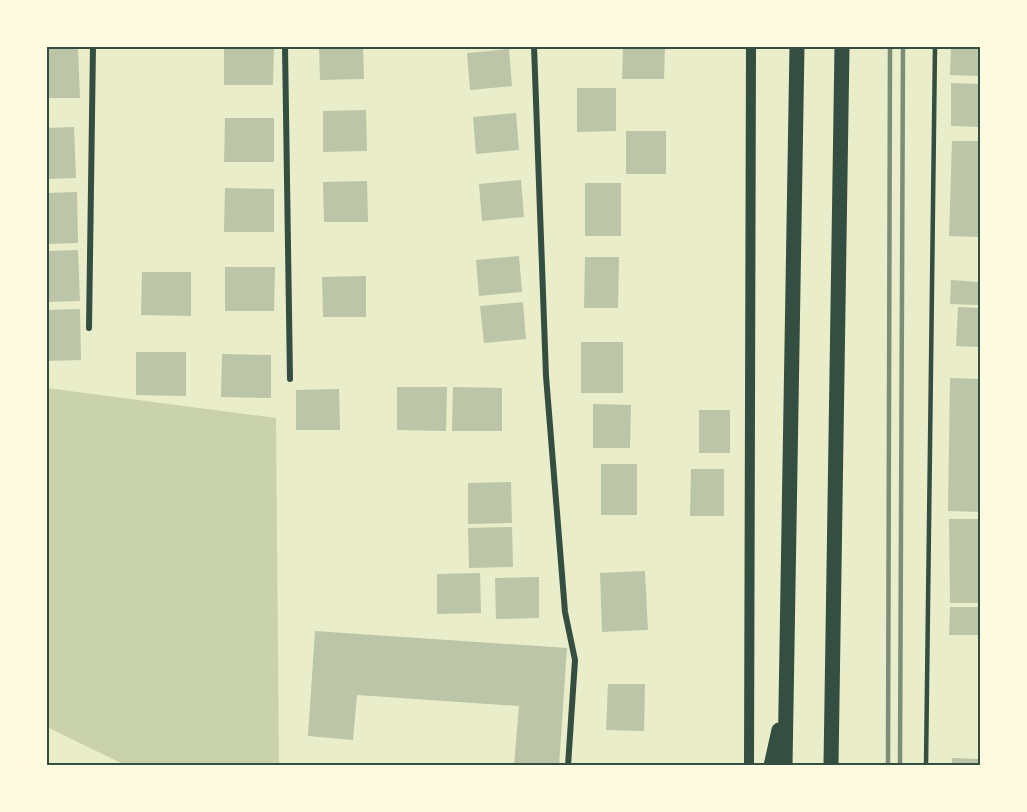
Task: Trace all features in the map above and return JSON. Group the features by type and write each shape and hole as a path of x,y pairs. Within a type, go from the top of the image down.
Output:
{"main road":[{"path":"785,765 797,46"},
{"path":"831,765 842,46"},
{"path":"771,765 785,698"}],"street":[{"path":"89,328 93,46"},
{"path":"285,46 290,379"},
{"path":"534,46 546,376 565,612 575,660 568,765"},
{"path":"749,765 751,46"}],"lane":[{"path":"926,765 935,46"}],"green space":[{"path":"47,388 276,418 279,765 125,765 47,727"}],"building":[{"path":"224,46 274,46 273,85 224,85"},
{"path":"319,46 363,46 364,79 320,80"},
{"path":"623,46 665,46 664,79 622,79"},
{"path":"951,46 980,46 980,76 950,75"},
{"path":"78,47 80,98 46,98 46,48"},
{"path":"509,49 512,86 470,90 467,53"},
{"path":"951,83 980,84 980,127 951,126"},
{"path":"577,88 616,88 616,131 577,132"},
{"path":"366,110 367,151 323,152 323,111"},
{"path":"516,113 519,150 476,154 473,117"},
{"path":"225,118 274,118 274,162 224,162"},
{"path":"74,127 76,178 46,179 46,128"},
{"path":"626,131 666,131 666,174 626,174"},
{"path":"952,141 980,141 980,237 949,236"},
{"path":"521,180 524,217 482,221 479,184"},
{"path":"367,181 368,222 324,222 323,182"},
{"path":"585,183 621,183 621,236 585,236"},
{"path":"225,188 274,189 274,232 224,232"},
{"path":"77,192 78,243 46,244 46,193"},
{"path":"78,250 80,301 46,302 46,251"},
{"path":"519,256 522,292 479,296 476,260"},
{"path":"585,257 619,257 618,308 584,308"},
{"path":"225,267 275,267 274,311 225,311"},
{"path":"142,272 191,272 191,316 141,315"},
{"path":"366,276 366,317 323,317 322,277"},
{"path":"951,280 980,282 980,305 950,304"},
{"path":"523,302 526,339 484,343 480,306"},
{"path":"958,307 980,308 980,347 956,346"},
{"path":"80,309 81,360 46,361 46,310"},
{"path":"581,342 623,342 623,393 581,393"},
{"path":"136,352 186,352 186,396 136,395"},
{"path":"222,354 271,355 271,398 221,397"},
{"path":"950,378 980,379 980,512 948,511"},
{"path":"397,387 447,387 446,431 397,430"},
{"path":"453,387 502,388 502,431 452,431"},
{"path":"339,389 340,430 296,430 296,390"},
{"path":"593,404 631,405 630,448 593,448"},
{"path":"699,410 730,410 730,453 699,453"},
{"path":"601,464 637,464 637,515 601,515"},
{"path":"691,469 724,469 724,516 690,516"},
{"path":"511,482 512,523 468,524 468,483"},
{"path":"949,519 979,519 980,603 950,603"},
{"path":"512,527 513,567 469,568 468,528"},
{"path":"645,571 648,630 602,632 600,573"},
{"path":"480,573 481,613 437,614 437,574"},
{"path":"539,577 539,618 496,619 495,578"},
{"path":"950,607 980,607 980,635 949,635"},
{"path":"315,631 567,648 559,766 514,766 519,706 357,695 353,740 308,736"},
{"path":"608,684 645,684 644,731 606,730"},
{"path":"952,758 980,759 980,766 952,766"}],"railway":[{"path":"888,766 890,46"},
{"path":"900,766 903,46"}]}
